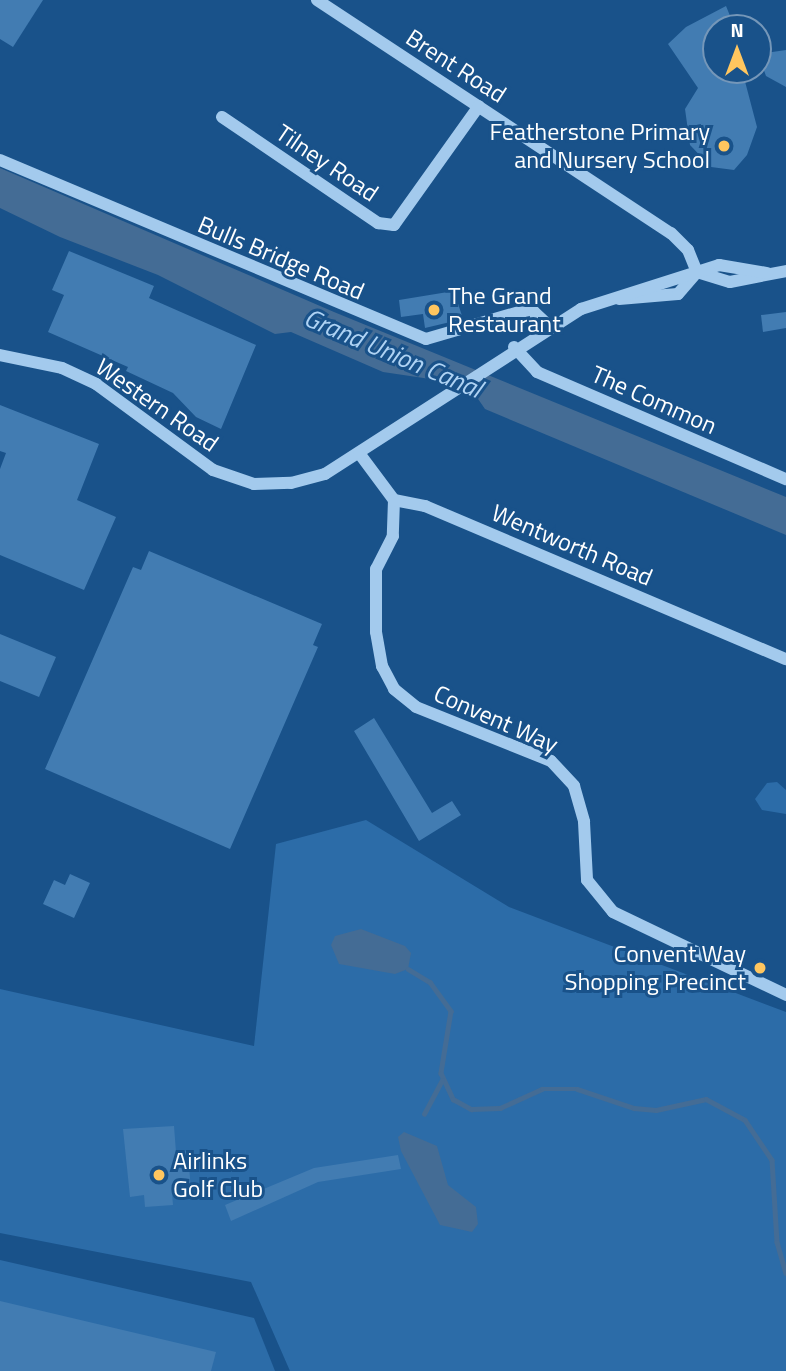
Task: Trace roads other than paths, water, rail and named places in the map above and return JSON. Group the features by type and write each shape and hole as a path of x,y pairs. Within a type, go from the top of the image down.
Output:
{"street":[{"name":"Brent Road","path":"317,0 671,233 688,250 696,272"},
{"name":"Tilney Road","path":"222,117 378,223 394,225 479,106"},
{"name":"Bulls Bridge Road","path":"0,159 426,339 519,312 534,312 548,325"},
{"path":"696,272 730,282 786,271"},
{"name":"Western Road","path":"0,355 62,368 96,384 200,462 254,484 291,483 325,474 548,325 618,299 678,293 696,272"},
{"name":"The Common","path":"514,347 537,372 786,479"},
{"path":"359,453 394,500"},
{"name":"Wentworth Road","path":"394,500 425,506 786,659"},
{"name":"Convent Way","path":"394,500 393,536 376,569 376,632 382,666 394,689 416,707 551,761 574,786 581,803 587,880 613,912 786,995"}],"water":[{"name":"Grand Union Canal","path":"0,168 334,312 786,497 786,535 485,409 476,396 437,380 383,372 291,332 275,334 158,275 60,237 0,208"},
{"path":"361,929 405,946 411,953 408,969 395,974 339,964 331,945 335,936"},
{"path":"404,1132 437,1146 448,1185 476,1207 478,1224 472,1232 440,1225 401,1151 398,1137"}],"waterway":[{"path":"408,969 430,982 451,1011 441,1073 453,1099 471,1109 500,1108 542,1089 577,1089 634,1108 656,1110 706,1099 745,1120 772,1160 777,1242 786,1273"},
{"path":"424,1114 442,1080"}],"place":[{"name":"Featherstone Primary and Nursery School","path":"724,146"},
{"name":"The Grand Restaurant","path":"434,310"},
{"name":"Convent Way Shopping Precinct","path":"760,968"},
{"name":"Airlinks Golf Club","path":"159,1175"}]}
